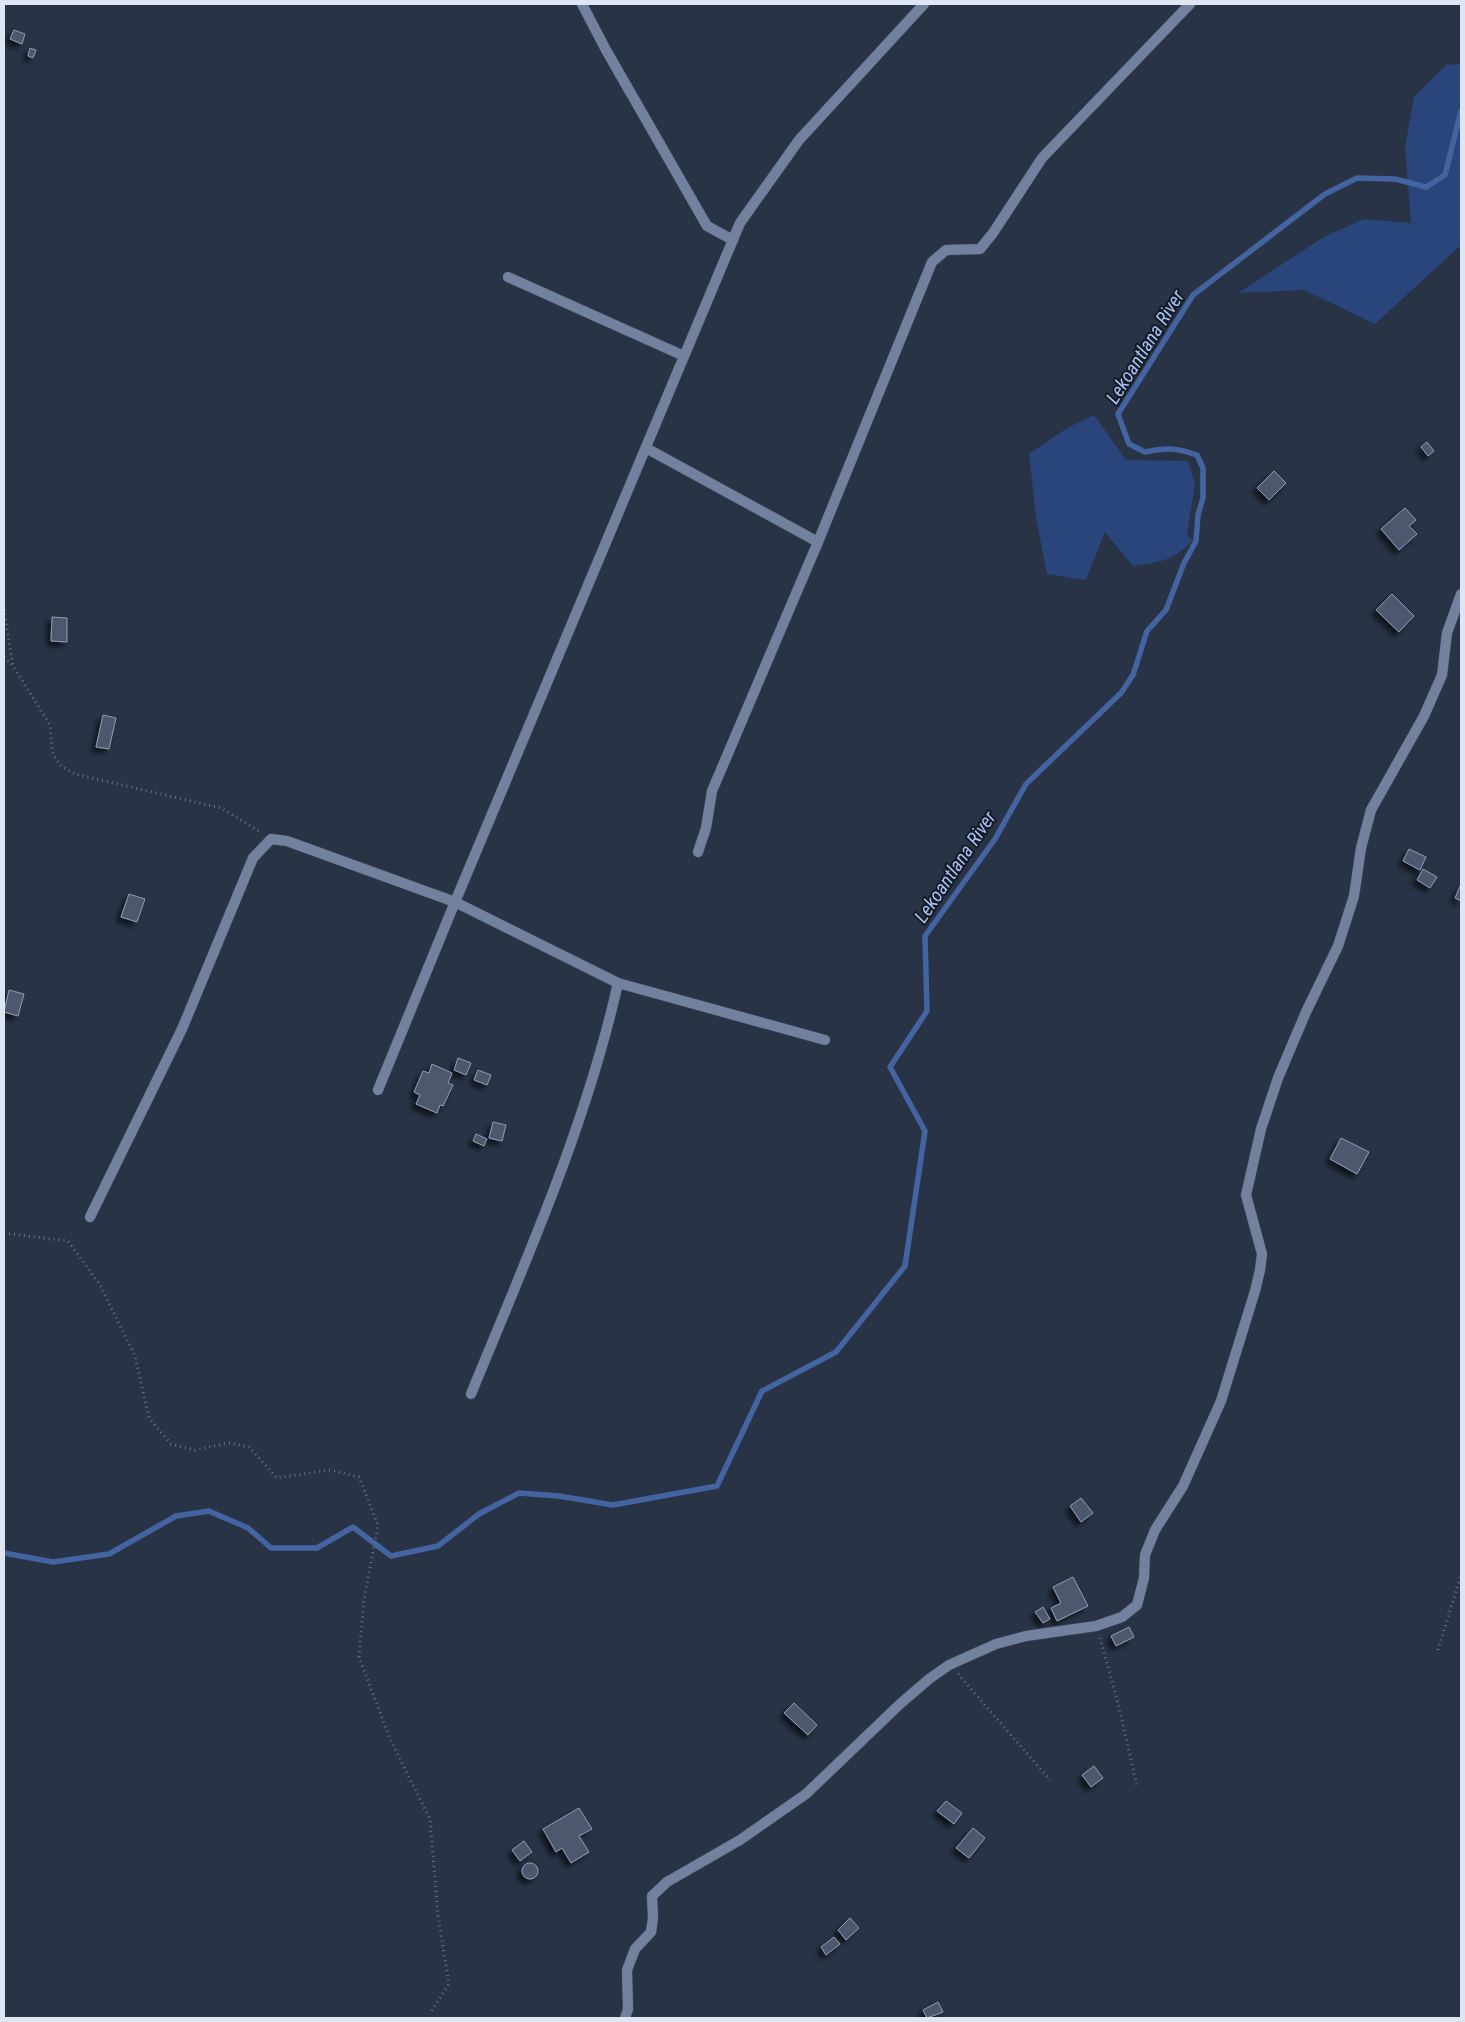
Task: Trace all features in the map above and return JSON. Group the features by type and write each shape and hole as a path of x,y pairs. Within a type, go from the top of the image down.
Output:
{"street":[{"path":"582,4 606,50 707,226 733,240"},
{"path":"378,1090 740,223 800,140 924,4"},
{"path":"698,852 706,828 712,791 818,542 932,262 946,250 980,249 993,233 1042,158 1190,4"},
{"path":"508,277 684,356"},
{"path":"646,448 818,542"},
{"path":"624,2018 628,2009 627,1970 635,1949 650,1932 654,1918 652,1896 668,1882 740,1840 806,1794 900,1704 929,1679 949,1665 996,1644 1026,1636 1096,1626 1122,1617 1138,1605 1144,1578 1144,1555 1155,1530 1183,1486 1221,1401 1242,1339 1260,1270 1262,1254 1246,1195 1260,1129 1306,1012 1338,946 1354,896 1361,848 1371,810 1424,716 1442,675 1447,633 1461,594"},
{"path":"90,1217 182,1029 253,858 271,839 287,841 455,902 618,983 825,1040"},
{"path":"470,1394 556,1185 606,1034 618,983"}],"path":[{"path":"4,610 13,666"},
{"path":"4,657 13,666 50,725 53,755 61,766 75,774 221,808 271,839"},
{"path":"4,1233 68,1241 100,1285 135,1356 150,1418 171,1444 195,1450 229,1443 249,1447 277,1478 300,1476 329,1470 359,1476 378,1525 364,1600 359,1656 390,1739 430,1819 438,1916 449,1984 430,2013"},
{"path":"1438,1650 1461,1575"},
{"path":"1096,1626 1118,1703 1137,1786"},
{"path":"949,1665 1050,1780"}],"shaded area":[{"path":"1461,64 1461,245 1375,324 1304,290 1238,293 1324,237 1364,219 1411,223 1405,147 1414,97 1446,65"},
{"path":"1094,415 1126,460 1188,461 1195,485 1187,534 1192,541 1179,553 1165,560 1133,566 1105,532 1086,580 1047,574 1036,517 1029,454 1067,428"}],"building":[{"path":"14,30 25,34 22,44 10,39"},
{"path":"30,48 36,50 33,58 28,56"},
{"path":"1427,442 1434,451 1428,456 1421,447"},
{"path":"1274,471 1286,483 1269,500 1257,488"},
{"path":"1405,508 1416,520 1409,526 1417,534 1399,550 1381,529"},
{"path":"1392,594 1414,616 1399,632 1376,610"},
{"path":"52,617 67,618 67,642 51,641"},
{"path":"103,715 116,718 109,749 96,747"},
{"path":"1409,849 1426,857 1420,870 1403,861"},
{"path":"1423,869 1437,877 1430,888 1417,880"},
{"path":"1461,884 1461,901 1455,898"},
{"path":"129,894 145,899 137,922 121,917"},
{"path":"9,990 24,994 18,1016 4,1012"},
{"path":"458,1058 471,1063 466,1075 454,1070"},
{"path":"432,1064 452,1073 448,1083 453,1085 443,1106 440,1105 437,1113 416,1104 420,1095 414,1092 423,1071 429,1073"},
{"path":"478,1070 491,1075 487,1085 474,1080"},
{"path":"493,1122 506,1125 502,1141 489,1138"},
{"path":"476,1134 487,1139 484,1146 473,1141"},
{"path":"1341,1138 1369,1152 1357,1174 1330,1159"},
{"path":"1081,1498 1093,1513 1081,1522 1070,1506"},
{"path":"1073,1577 1088,1606 1057,1621 1051,1608 1061,1603 1053,1587"},
{"path":"1043,1607 1050,1619 1043,1623 1035,1612"},
{"path":"1129,1627 1134,1637 1116,1646 1111,1636"},
{"path":"794,1703 817,1725 808,1735 784,1713"},
{"path":"1094,1766 1103,1778 1091,1787 1082,1775"},
{"path":"946,1801 962,1813 954,1824 937,1811"},
{"path":"579,1808 592,1829 579,1836 589,1852 571,1863 562,1848 556,1852 543,1829"},
{"path":"973,1828 985,1838 969,1858 956,1848"},
{"path":"524,1841 532,1852 520,1861 512,1850"},
{"path":"530,1863 536,1865 538,1871 536,1877 530,1879 524,1877 522,1871 524,1865"},
{"path":"850,1918 859,1928 846,1940 838,1930"},
{"path":"834,1937 840,1944 826,1955 821,1947"},
{"path":"938,2002 943,2012 927,2018 923,2010"}],"waterway":[{"name":"Lekoantlana River","path":"4,1553 53,1562 109,1554 176,1516 209,1511 248,1528 271,1548 317,1548 353,1527 391,1556 438,1546 479,1514 519,1493 559,1496 613,1505 717,1486 762,1391 836,1352 905,1266 925,1131 890,1067 927,1011 925,936 995,839 1026,784 1121,693 1133,675 1147,631 1166,610 1184,563 1196,541 1198,515 1203,498 1203,468 1197,455 1171,449 1145,452 1129,444 1118,414 1193,295 1325,194 1357,178 1395,179 1426,187 1445,175 1461,111"}]}
